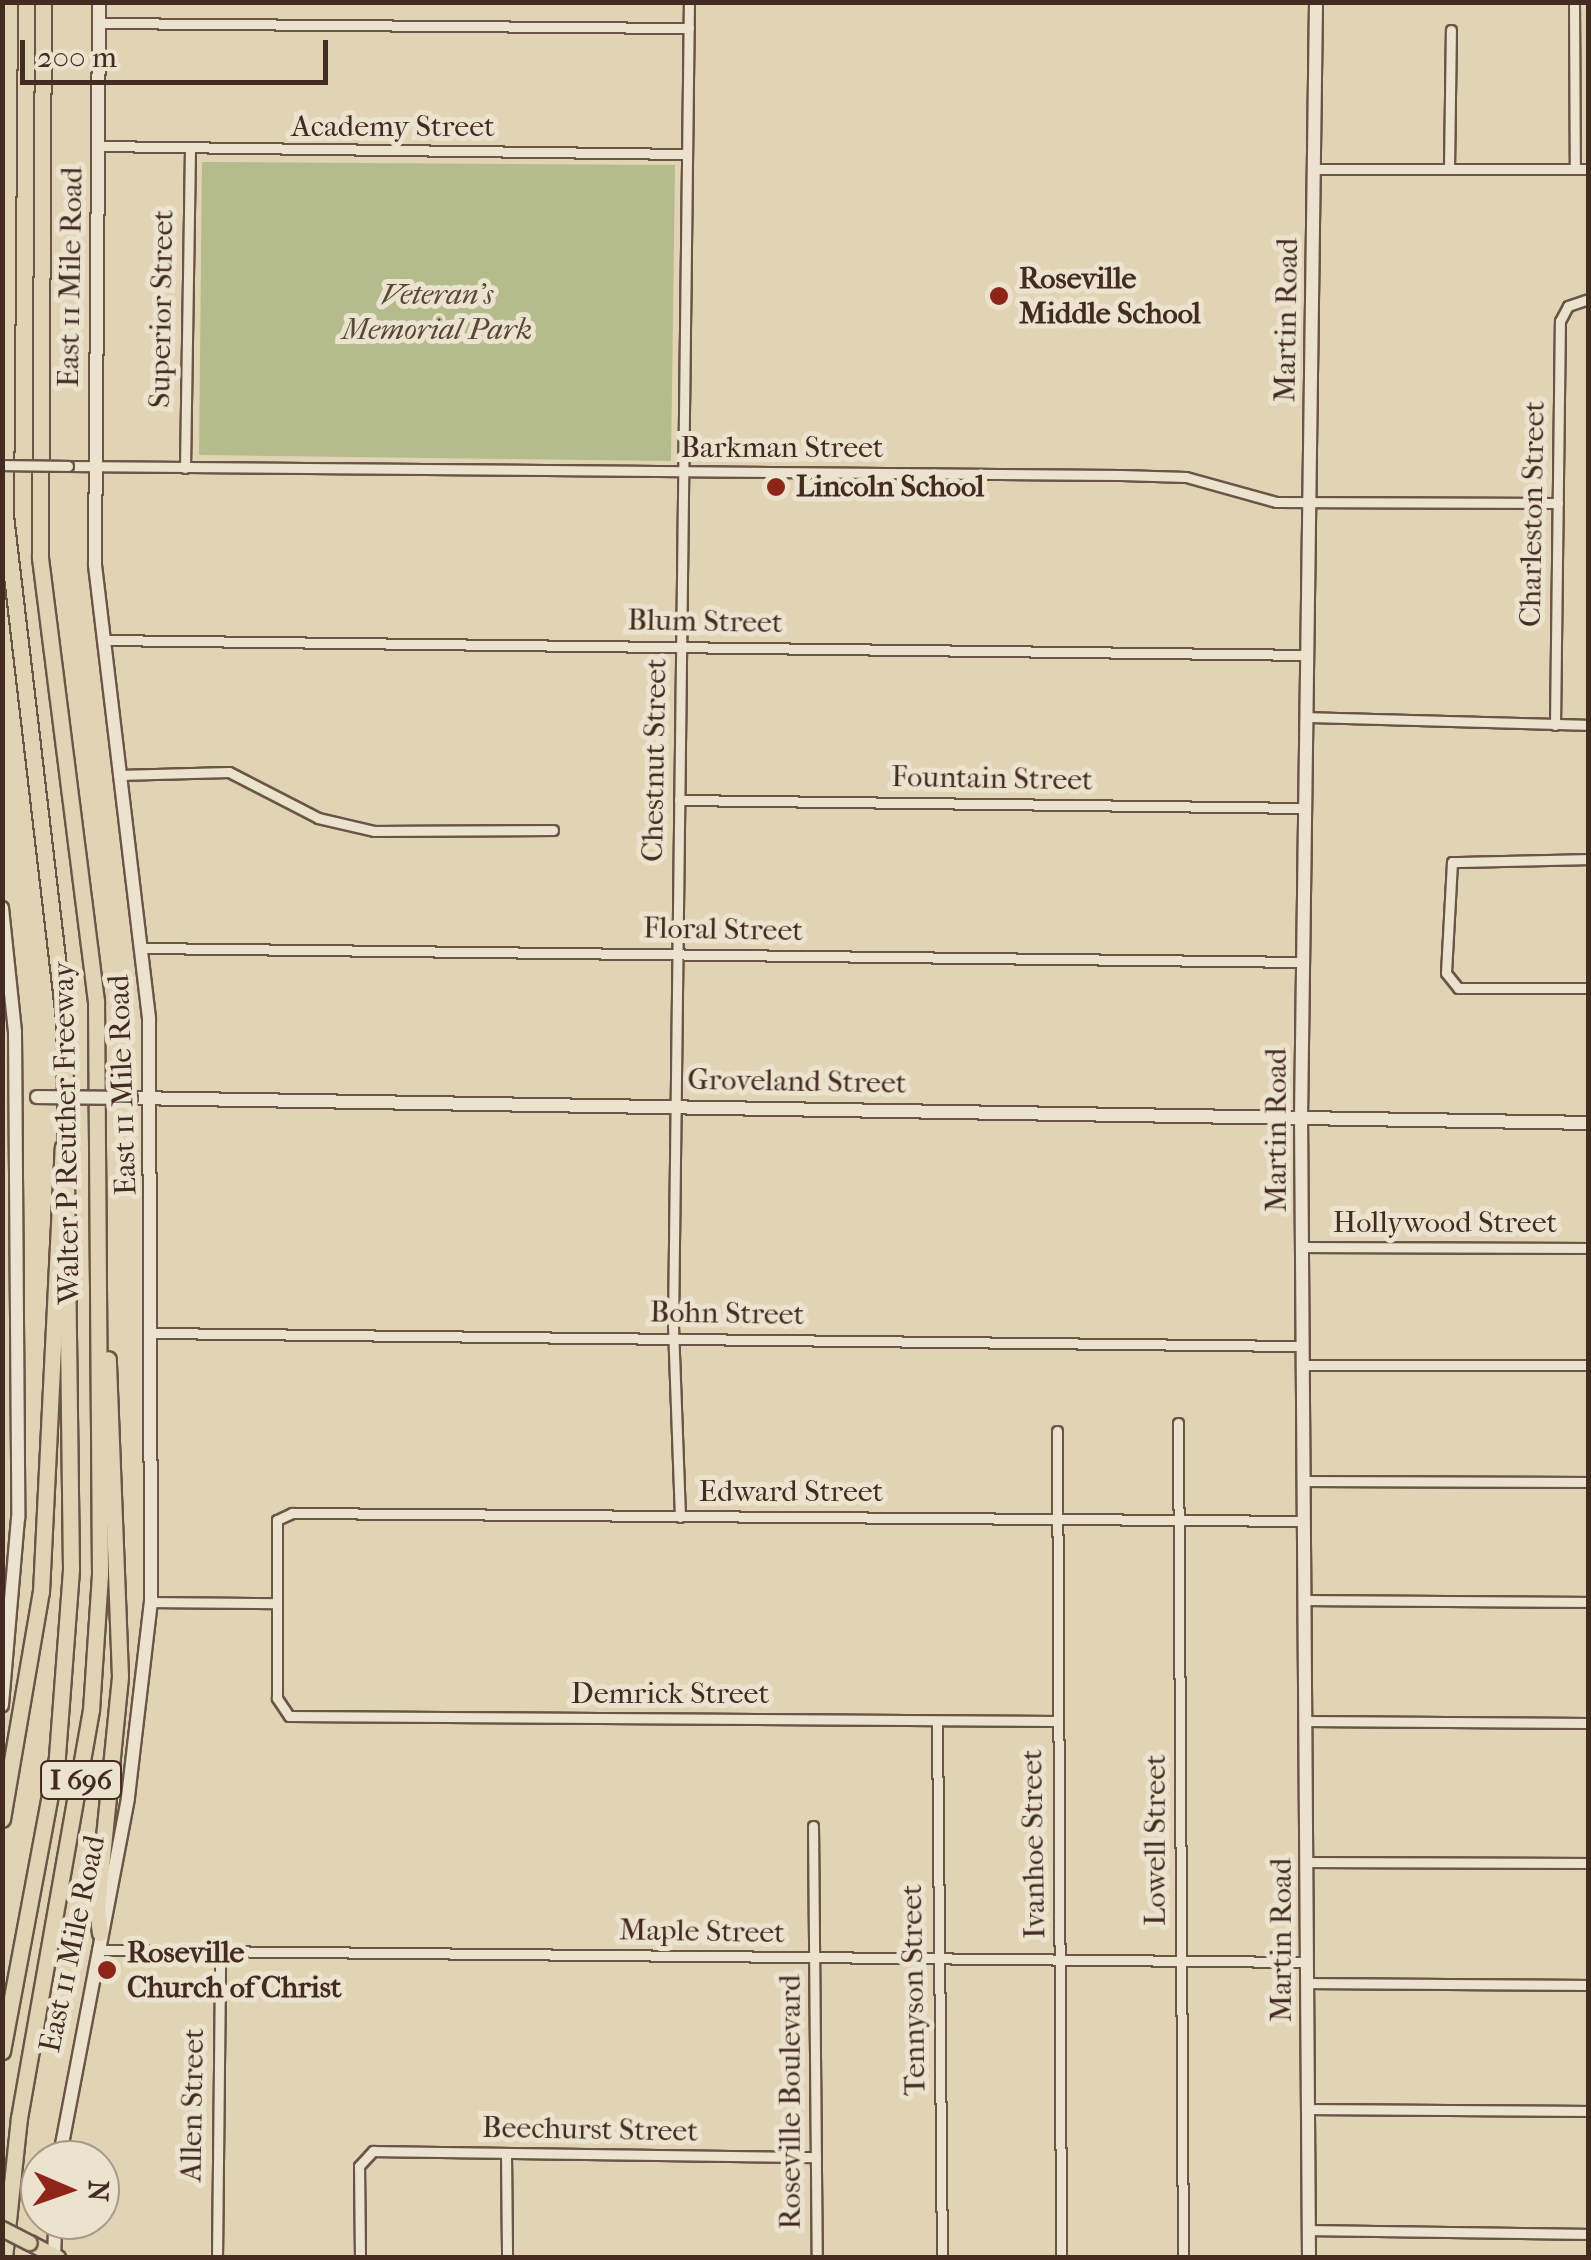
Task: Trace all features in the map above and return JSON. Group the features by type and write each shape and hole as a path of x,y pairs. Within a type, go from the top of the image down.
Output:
{"highway":[{"name":"Walter P Reuther Freeway","path":"2,2051 57,1756 69,1642 68,1127 61,971 5,516 10,2"},
{"name":"Walter P Reuther Freeway","path":"4,2258 19,2118 91,1710 100,1574 96,1001 40,558 43,2"},
{"path":"2,1819 41,1592 59,1308 58,1168 68,1127"},
{"path":"99,1298 112,1409 120,1676 97,1907 100,1933"}],"main road":[{"path":"2,2229 56,2257"}],"street":[{"name":"East 11 Mile Road","path":"63,2140 134,1758 151,1602 152,1099 143,948 102,640 93,465 99,2"},
{"name":"Chestnut Street","path":"680,1517 676,1106 689,2"},
{"name":"Martin Road","path":"1309,2258 1301,1119 1316,2"},
{"path":"1574,2 1575,168"},
{"path":"99,23 689,28"},
{"path":"1450,169 1452,30"},
{"name":"Academy Street","path":"98,146 688,154"},
{"name":"Superior Street","path":"185,468 190,150"},
{"path":"1314,169 1588,168"},
{"name":"Charleston Street","path":"1555,725 1560,320 1568,306 1588,299"},
{"name":"Barkman Street","path":"2,466 1186,477 1276,502 1558,503"},
{"name":"Blum Street","path":"102,640 1307,655"},
{"path":"1306,717 1491,718 1588,725"},
{"path":"118,775 229,772 318,818 374,831 554,830"},
{"name":"Fountain Street","path":"679,800 1305,808"},
{"path":"1588,859 1461,859 1447,872 1451,984 1588,988"},
{"path":"2,908 10,1248 18,1386 18,1518 2,1705"},
{"name":"Floral Street","path":"143,948 1303,962"},
{"name":"Groveland Street","path":"9,1097 1290,1114 1301,1119 1588,1123"},
{"name":"Hollywood Street","path":"1302,1247 1588,1248"},
{"name":"Bohn Street","path":"152,1333 1302,1346"},
{"path":"1302,1365 1588,1365"},
{"path":"2,1385 18,1386"},
{"name":"Lowell Street","path":"1178,1423 1184,2258"},
{"name":"Ivanhoe Street","path":"1056,1430 1062,2258"},
{"path":"1302,1481 1588,1482"},
{"name":"Edward Street","path":"277,1604 280,1515 1302,1521"},
{"path":"2,1518 18,1518"},
{"path":"1304,1600 1588,1602"},
{"path":"151,1602 277,1604"},
{"name":"Demrick Street","path":"277,1604 277,1698 284,1713 937,1722 1057,1720"},
{"path":"1305,1721 1588,1723"},
{"name":"Tennyson Street","path":"937,1722 942,2258"},
{"name":"Roseville Boulevard","path":"813,1826 817,2258"},
{"path":"1306,1862 1588,1863"},
{"name":"Maple Street","path":"97,1950 1307,1962"},
{"name":"Allen Street","path":"216,2258 220,1952"},
{"path":"1307,1984 1588,1985"},
{"path":"1308,2109 1588,2111"},
{"name":"Beechurst Street","path":"360,2258 364,2154 816,2157"},
{"path":"506,2156 506,2258"},
{"path":"1309,2230 1588,2234"}],"green space":[{"name":"Veteran's Memorial Park","path":"202,162 675,165 671,461 199,455"}],"place":[{"name":"Roseville Middle School","path":"999,296"},
{"name":"Lincoln School","path":"776,487"},
{"name":"Roseville Church of Christ","path":"107,1970"}]}
